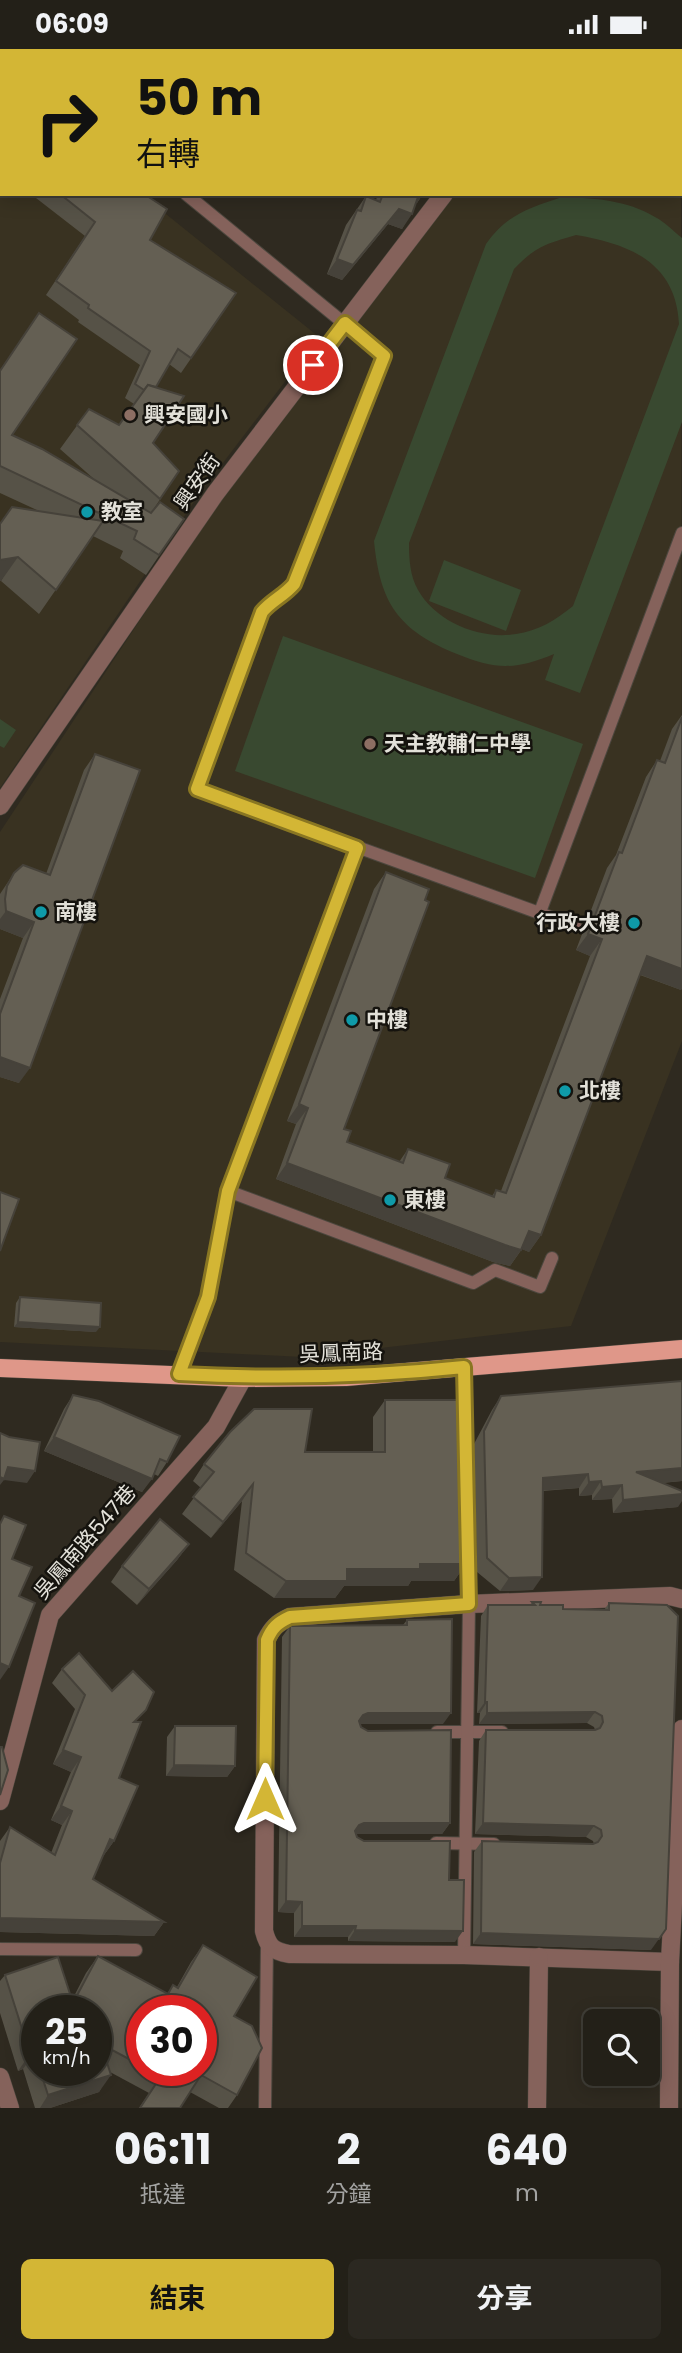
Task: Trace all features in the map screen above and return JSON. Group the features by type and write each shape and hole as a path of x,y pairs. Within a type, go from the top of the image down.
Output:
{"main road":[{"name":"吳鳳南路","path":"0,1368 243,1378 346,1377 682,1349"}],"street":[{"name":"興安街","path":"0,806 215,494 442,196"},
{"name":"吳鳳南路547巷","path":"0,1801 50,1615 216,1427 243,1378"},
{"path":"670,1962 276,1952 267,1944 264,1931 266,1654 271,1629 290,1617 469,1604 670,1596 682,1599"},
{"path":"669,2108 670,1962 682,1729"},
{"path":"537,2108 539,1957"},
{"path":"0,2077 10,2108"}],"lane":[{"path":"188,196 384,356 294,584 284,596 271,601 262,612 197,789 575,926"},
{"path":"540,912 682,533"},
{"path":"179,1374 208,1297 228,1191 357,848"},
{"path":"228,1191 473,1283 495,1270 540,1287 552,1258"},
{"path":"464,1367 467,1493"},
{"path":"464,1955 469,1604 467,1521"},
{"path":"427,1732 520,1732"},
{"path":"425,1843 506,1844"},
{"path":"265,2108 267,1944"},
{"path":"0,1949 136,1950"}],"shaded area":[{"name":"興安國小","path":"0,196 143,196 319,337 200,493 0,788"},
{"name":"天主教輔仁中學","path":"453,196 681,196 682,1041 571,1326 303,1357 0,1342 0,832 210,514"}],"green space":[{"path":"562,197 622,203 659,219 682,238 682,422 580,693 545,680 554,654 528,663 495,665 457,654 420,635 406,624 387,598 374,541 486,244 510,219","holes":["576,235 631,251 659,271 669,285 676,303 679,324 573,606 546,624 524,633 502,635 474,631 447,620 426,601 413,579 409,543 514,269 529,255 549,244"]},
{"path":"444,560 521,590 506,631 429,601"},
{"path":"283,636 583,744 535,878 235,771"},
{"path":"0,719 16,730 4,748 0,746"}],"building":[{"path":"62,196 147,196 167,209 150,240 236,293 191,358 178,349 156,387 148,385 144,390 135,384 150,351 88,308 89,305 56,281 95,222"},
{"path":"366,196 380,202 382,196 418,196 412,214 399,209 353,265 337,259 357,210 361,211"},
{"path":"39,313 77,339 12,435 42,449 151,513 160,502 184,519 159,555 134,539 137,531 0,466 0,371"},
{"path":"148,385 184,396 153,443 179,471 160,499 77,425 89,409 119,425"},
{"path":"12,507 103,521 56,590 18,557 0,560 0,524"},
{"path":"682,717 682,969 647,956 541,1235 529,1231 521,1250 287,1163 308,1108 299,1104 386,872 429,889 425,900 429,902 344,1129 351,1131 347,1142 403,1163 408,1149 450,1164 445,1178 494,1197 496,1190 506,1193 602,939 588,934 657,760 665,763"},
{"name":"南樓","path":"95,754 140,770 30,1068 0,1057 0,1014 34,922 6,911 7,886 14,873 23,865 50,875"},
{"path":"0,1192 19,1199 0,1251"},
{"path":"20,1297 101,1303 100,1327 18,1322"},
{"path":"682,1381 682,1468 636,1472 682,1491 682,1494 623,1500 622,1485 602,1487 601,1481 589,1482 588,1474 543,1478 542,1577 509,1578 487,1558 484,1431 501,1396"},
{"path":"73,1395 99,1401 180,1436 167,1462 160,1459 152,1479 54,1437"},
{"path":"385,1400 464,1400 464,1471 469,1461 471,1540 466,1535 466,1564 420,1564 420,1569 347,1569 347,1581 286,1581 246,1553 253,1484 223,1522 193,1497 214,1472 204,1464 230,1432 254,1409 312,1409 305,1452 385,1452"},
{"path":"0,1433 40,1442 35,1471 8,1467 4,1479 0,1477"},
{"path":"4,1516 26,1525 12,1559 32,1567 19,1596 35,1603 9,1667 0,1663 0,1524"},
{"path":"160,1519 189,1544 149,1589 122,1566"},
{"path":"532,1602 541,1602 540,1605 563,1605 563,1609 609,1610 609,1603 667,1605 678,1616 666,1929 659,1939 481,1933 482,1841 593,1844 602,1836 601,1830 594,1826 483,1823 486,1730 595,1730 600,1728 603,1722 602,1716 595,1712 487,1713 485,1702 488,1605 535,1605"},
{"path":"452,1619 451,1713 368,1713 359,1721 361,1727 368,1731 451,1730 450,1823 364,1823 355,1831 357,1837 364,1841 450,1841 449,1880 464,1880 463,1931 355,1930 356,1926 302,1926 302,1902 286,1901 290,1626 407,1625 407,1620"},
{"path":"79,1653 112,1691 133,1671 154,1692 146,1710 134,1722 141,1722 119,1778 138,1786 114,1841 110,1839 93,1879 164,1922 0,1918 0,1863 10,1827 55,1855 72,1811 61,1806 81,1757 63,1750 85,1695 62,1669"},
{"path":"175,1726 236,1726 235,1766 174,1765"},
{"path":"0,1747 8,1770 0,1795"},
{"path":"203,1945 257,1977 234,2016 252,2026 262,2048 237,2095 217,2084 217,1995 126,1995 126,2057 112,2050 112,1995 77,1995 98,1956 168,1994 173,1985 178,1988"},
{"path":"58,1957 70,1995 21,1995 21,2026 5,1975"},
{"path":"45,2086 76,2086 48,2095"},
{"path":"154,2086 194,2086 180,2108 140,2108"}],"place":[{"name":"興安國小","path":"130,415"},
{"name":"教室","path":"87,512"},
{"name":"天主教輔仁中學","path":"370,744"},
{"name":"南樓","path":"41,912"},
{"name":"行政大樓","path":"634,923"},
{"name":"中樓","path":"352,1020"},
{"name":"北樓","path":"565,1091"},
{"name":"東樓","path":"390,1200"}],"route":[{"path":"265,1799 267,1640 271,1629 290,1617 469,1604 464,1367 346,1377 243,1378 179,1374 208,1297 228,1191 357,848 197,789 262,612 271,601 284,596 294,584 384,356 345,323 313,365"}]}
